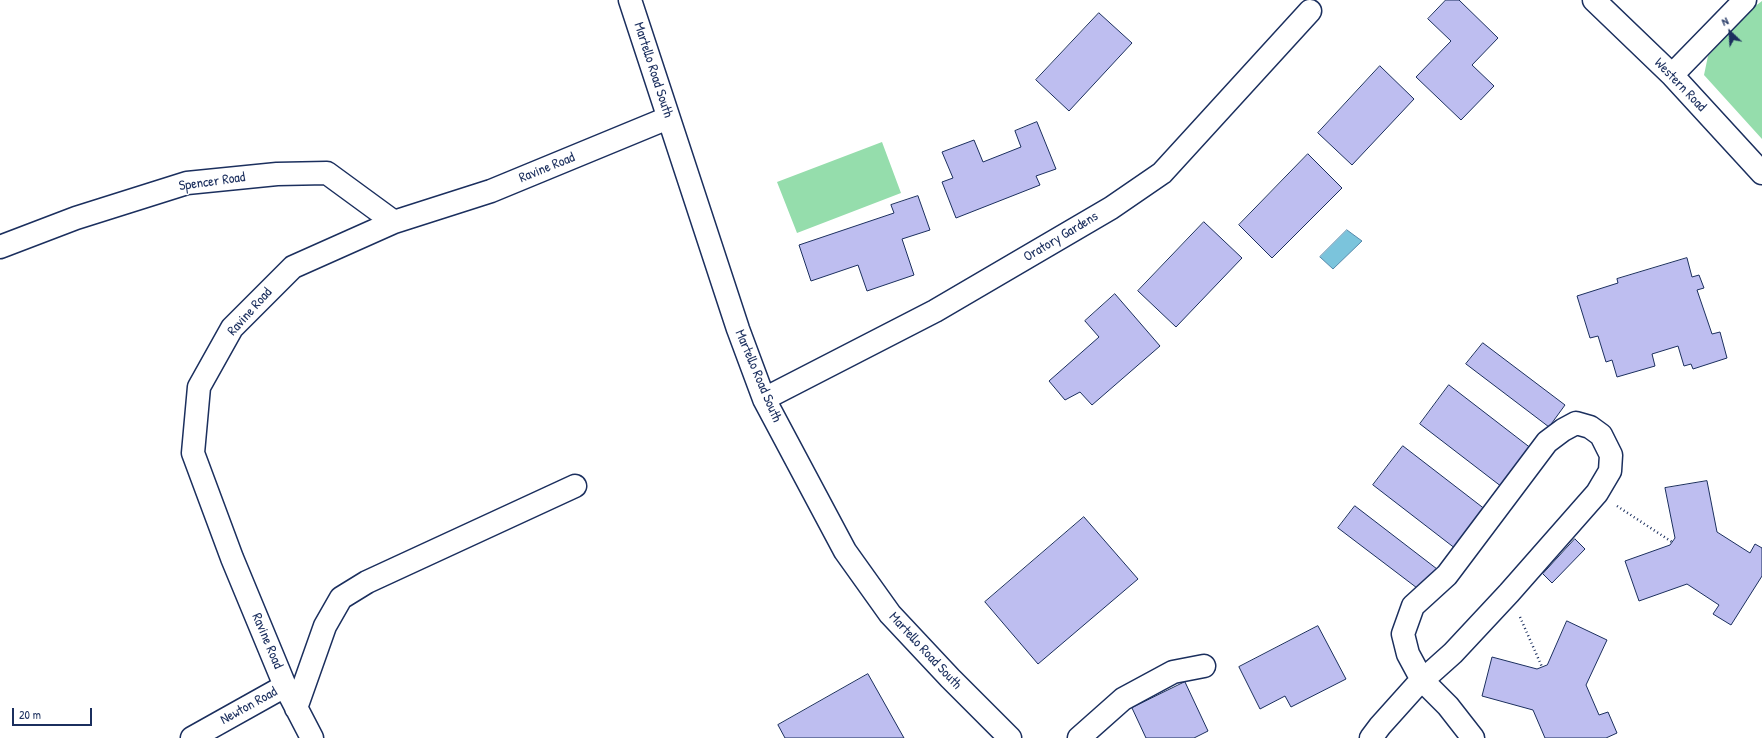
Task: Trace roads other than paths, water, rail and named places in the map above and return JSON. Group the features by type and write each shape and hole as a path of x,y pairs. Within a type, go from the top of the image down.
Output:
{"street":[{"name":"Martello Road South","path":"630,0 738,329 764,399 845,551 890,614 1002,735"},
{"name":"Western Road","path":"1594,0 1672,75 1762,173"},
{"path":"1672,75 1745,0"},
{"name":"Oratory Gardens","path":"764,399 935,311 1110,208 1162,173 1310,11"},
{"name":"Ravine Road","path":"312,738 285,686 232,558 193,453 199,386 232,328 293,267 394,222 491,191 668,118"},
{"name":"Spencer Road","path":"0,247 76,218 186,183 277,174 327,173 394,222"},
{"path":"1371,738 1422,680 1454,653 1597,493 1610,471 1611,455 1601,435 1590,427 1576,423 1563,430 1547,442 1446,575 1413,606 1403,634 1408,654 1422,680 1448,706 1472,738"},
{"path":"296,708 324,626 341,598 367,582 575,486"},
{"path":"1079,738 1123,699 1173,672 1204,666"},
{"name":"Newton Road","path":"192,738 285,686"}],"water":[{"path":"1347,230 1362,241 1333,269 1320,257"}]}
